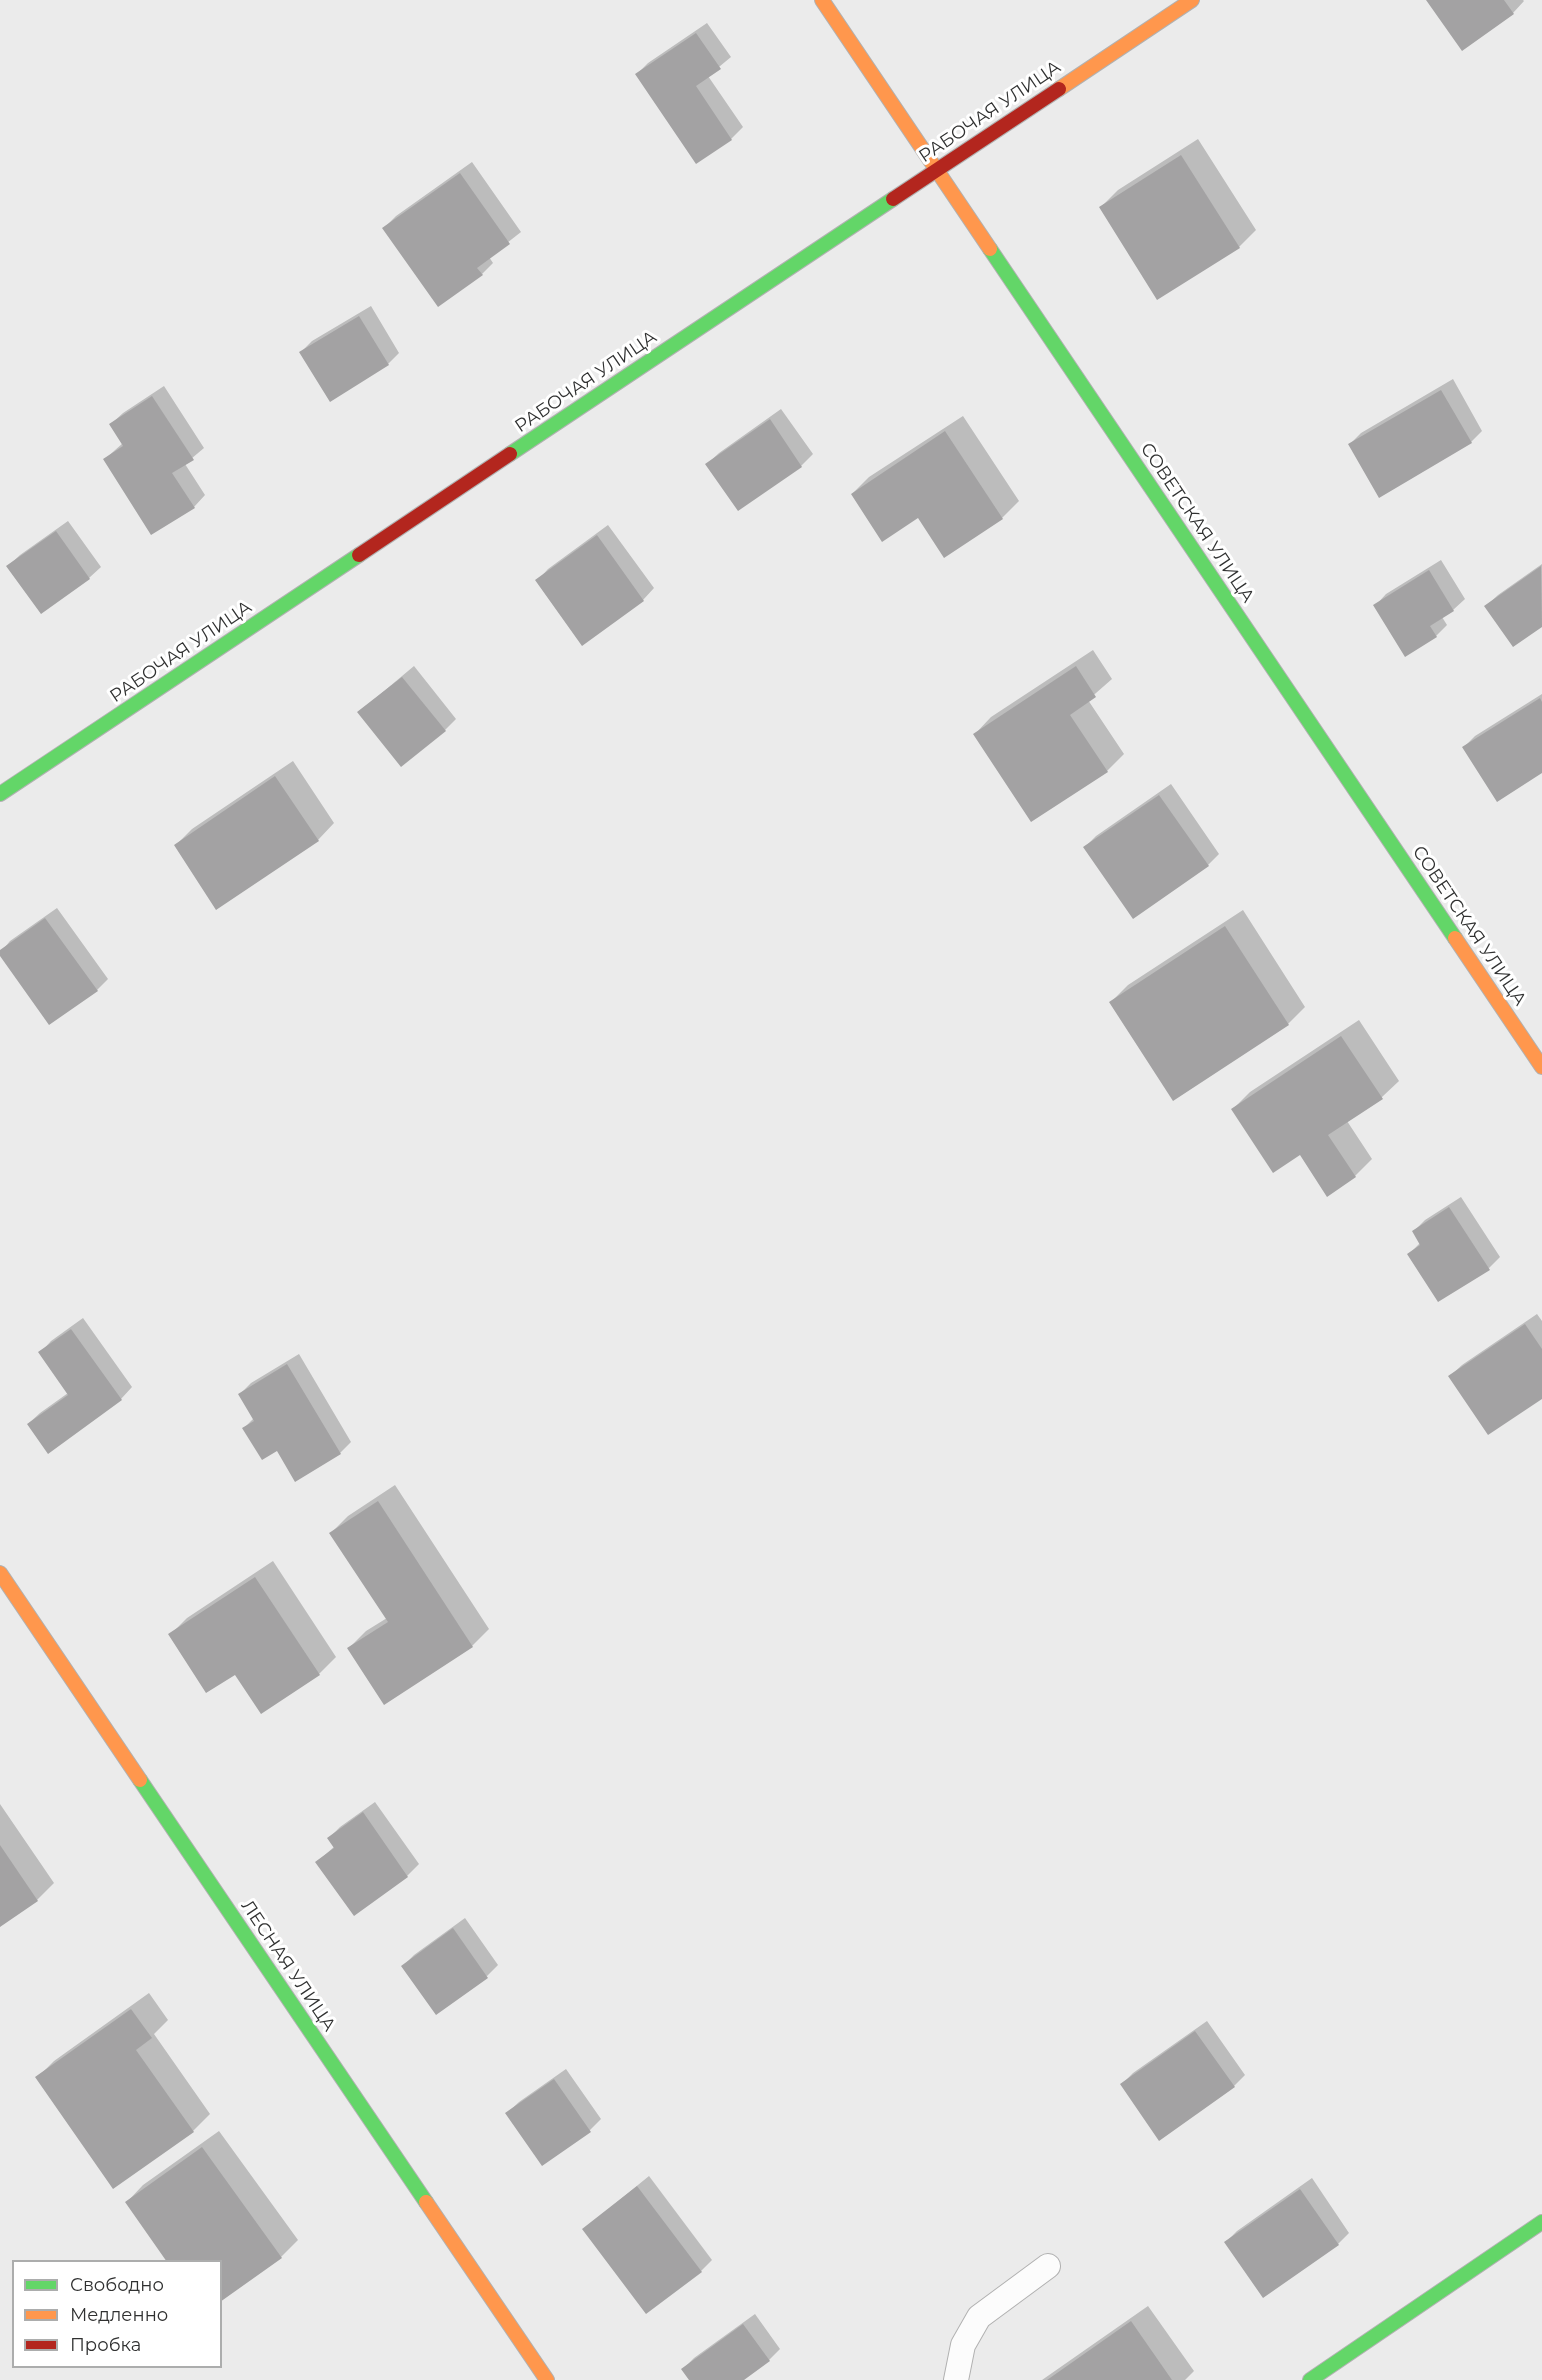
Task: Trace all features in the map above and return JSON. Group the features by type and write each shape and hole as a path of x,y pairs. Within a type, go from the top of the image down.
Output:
{"street":[{"name":"СОВЕТСКАЯ УЛИЦА","path":"822,0 1542,1067"},
{"name":"РАБОЧАЯ УЛИЦА","path":"0,794 1192,0"},
{"name":"ЛЕСНАЯ УЛИЦА","path":"0,1573 547,2380"},
{"path":"1310,2380 1542,2222"}],"lane":[{"path":"956,2380 963,2345 979,2317 1048,2266"}],"building":[{"path":"1426,0 1504,0 1514,14 1462,51"},
{"path":"696,33 721,69 696,86 732,140 696,164 635,74"},
{"path":"1181,155 1240,248 1157,300 1099,207"},
{"path":"460,173 510,244 477,268 483,275 438,307 382,228"},
{"path":"359,316 389,365 330,402 299,352"},
{"path":"1441,390 1472,443 1379,498 1348,444"},
{"path":"152,396 194,460 172,473 195,508 151,535 103,459 123,446 109,424"},
{"path":"770,419 802,467 738,511 705,464"},
{"path":"945,431 1003,519 944,558 918,518 882,542 851,494"},
{"path":"56,531 90,579 41,614 6,566"},
{"path":"597,535 644,601 582,646 535,580"},
{"path":"1541,566 1542,627 1513,647 1484,606"},
{"path":"1429,570 1454,611 1430,626 1437,637 1405,657 1373,605"},
{"path":"1076,666 1096,697 1070,715 1108,772 1031,822 973,734"},
{"path":"402,677 446,731 401,767 357,712"},
{"path":"1540,698 1542,702 1542,773 1497,802 1462,747"},
{"path":"275,776 319,841 216,910 174,845"},
{"path":"1159,795 1209,866 1133,919 1083,847"},
{"path":"45,918 98,991 49,1025 0,956 0,950"},
{"path":"1225,926 1289,1025 1173,1101 1109,1002"},
{"path":"1341,1036 1383,1099 1328,1135 1356,1177 1327,1197 1300,1155 1273,1173 1231,1109"},
{"path":"1449,1207 1490,1270 1438,1302 1407,1254 1420,1245 1412,1231"},
{"path":"1525,1324 1542,1349 1542,1399 1488,1435 1448,1376"},
{"path":"71,1329 122,1400 48,1454 27,1424 68,1395 38,1352"},
{"path":"287,1364 341,1454 295,1482 277,1451 262,1460 242,1428 254,1421 238,1394"},
{"path":"378,1501 473,1647 384,1705 347,1648 388,1622 329,1533"},
{"path":"255,1577 320,1675 261,1714 235,1675 206,1693 168,1634"},
{"path":"363,1812 408,1877 354,1916 315,1862 334,1848 327,1838"},
{"path":"0,1845 38,1901 0,1927"},
{"path":"453,1928 488,1978 436,2015 401,1966"},
{"path":"131,2009 152,2038 136,2050 194,2132 113,2189 35,2077"},
{"path":"1195,2031 1235,2087 1159,2141 1120,2084"},
{"path":"554,2079 591,2132 542,2166 505,2113"},
{"path":"202,2147 282,2258 222,2301 222,2260 166,2260 125,2202"},
{"path":"637,2186 702,2272 646,2314 582,2229"},
{"path":"1300,2189 1339,2245 1263,2298 1224,2242"},
{"path":"1131,2321 1172,2380 1047,2380"},
{"path":"743,2324 770,2361 744,2380 689,2380 681,2369"}],"traffic: fast":[{"path":"510,454 893,199"},
{"path":"990,249 1455,938"},
{"path":"0,794 359,555"},
{"path":"140,1780 426,2202"},
{"path":"1310,2380 1542,2222"}],"traffic: slow":[{"path":"822,0 990,249"},
{"path":"1059,89 1192,0"},
{"path":"1455,938 1542,1067"},
{"path":"0,1573 140,1780"},
{"path":"426,2202 547,2380"}],"traffic: jam":[{"path":"893,199 1059,89"},
{"path":"359,555 510,454"}]}
